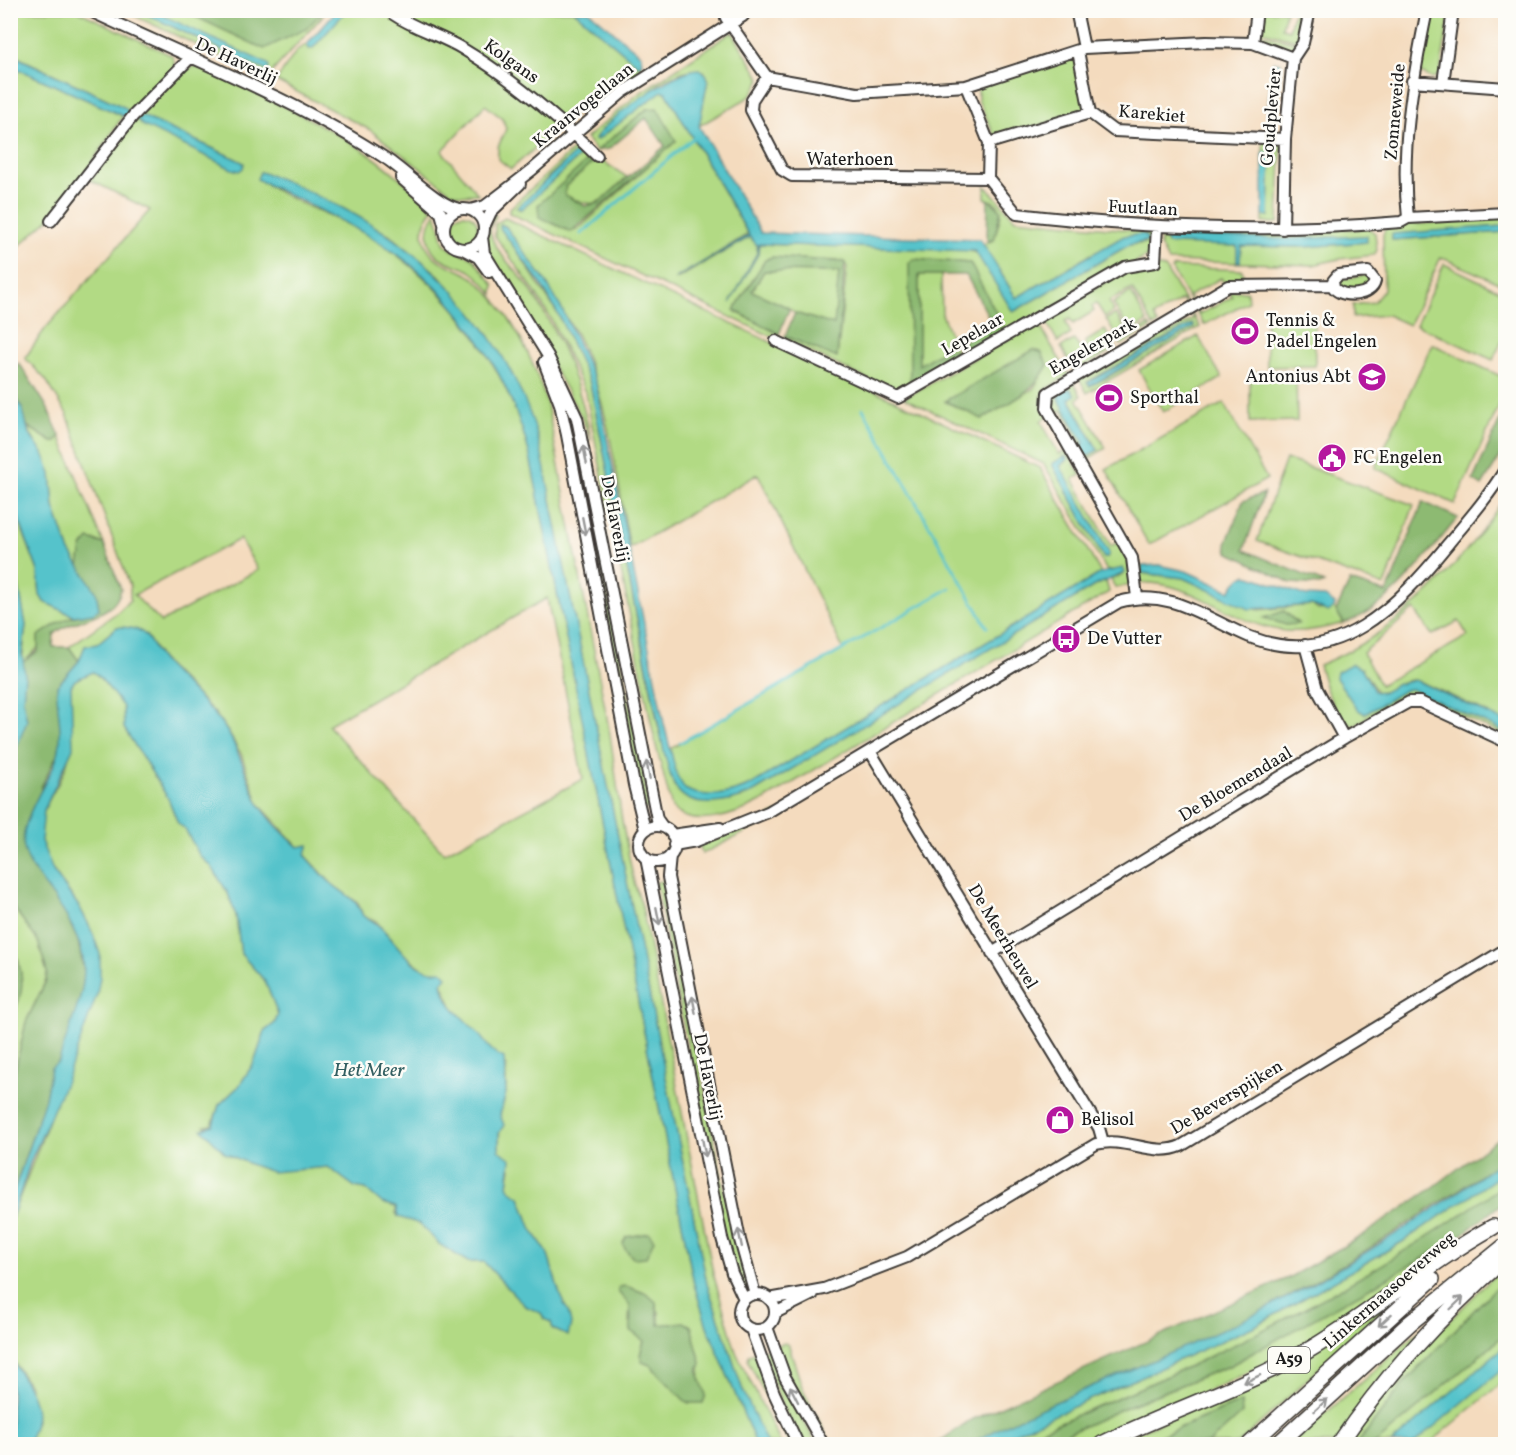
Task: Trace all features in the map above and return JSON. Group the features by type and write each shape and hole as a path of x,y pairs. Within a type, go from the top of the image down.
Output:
{"highway":[{"name":"A59","path":"1102,1444 1256,1377 1301,1354 1372,1310 1460,1245 1499,1223"},
{"name":"Linkermaasoeverweg","path":"1250,1444 1399,1307 1499,1223"},
{"name":"Linkermaasoeverweg","path":"1278,1444 1410,1323 1506,1245"},
{"path":"1339,1444 1397,1367 1436,1323 1506,1258"}],"street":[{"name":"De Haverlij","path":"88,10 319,119 385,158 447,206 465,209"},
{"name":"Kraanvogellaan","path":"465,209 485,206 532,170 623,92 718,29 729,17 747,10"},
{"path":"989,143 1090,113 1076,10"},
{"path":"1253,43 1257,10"},
{"name":"Goudplevier","path":"1283,229 1285,139 1293,58 1303,43 1310,10"},
{"name":"Zonneweide","path":"1408,218 1405,192 1412,81 1427,10"},
{"path":"1443,83 1453,10"},
{"name":"Kolgans","path":"393,14 409,25 460,47 494,68 597,156"},
{"path":"729,17 767,78 857,93 966,86 1081,49 1206,42 1253,43 1293,58"},
{"path":"51,221 133,116 190,58"},
{"name":"Waterhoen","path":"767,78 752,100 751,110 782,170 792,176 988,178"},
{"path":"1412,81 1506,88"},
{"path":"966,86 989,143 988,178"},
{"name":"Karekiet","path":"1090,113 1114,131 1285,139"},
{"name":"De Haverlij","path":"367,148 436,208 444,224"},
{"name":"Kraanvogellaan","path":"483,232 490,212 532,170"},
{"name":"Fuutlaan","path":"988,178 1017,214 1156,227 1283,229 1401,222 1408,218 1506,213"},
{"path":"465,209 481,218 483,232 474,246 463,249 448,241 444,224 451,213 465,209"},
{"name":"Lepelaar","path":"776,341 898,398 1125,267 1155,262 1156,227"},
{"name":"De Haverlij","path":"483,232 484,253 548,356 577,418 657,819 662,826"},
{"name":"De Haverlij","path":"463,249 478,257 528,331 543,359 560,404 634,785 645,830"},
{"name":"Engelerpark","path":"1137,597 1132,558 1047,408 1048,393 1228,286 1333,285"},
{"path":"672,845 662,826 645,830 639,844 646,858 659,861 672,845 735,826 768,813 1108,607 1137,597 1157,597 1179,603 1264,642 1305,645 1355,632 1387,610 1436,558 1489,494 1506,468"},
{"path":"1305,645 1317,689 1344,738"},
{"name":"De Bloemendaal","path":"992,953 1344,738 1409,702 1420,702 1506,742"},
{"name":"De Meerheuvel","path":"870,751 1099,1128 1103,1142"},
{"name":"De Haverlij","path":"672,845 667,867 670,889 740,1240 749,1297"},
{"name":"De Haverlij","path":"646,858 722,1238 732,1273 749,1297"},
{"name":"De Beverspijken","path":"775,1313 824,1288 907,1257 1088,1147 1103,1142 1120,1142 1158,1150 1170,1150 1181,1146 1506,949"},
{"name":"De Beverspijken","path":"769,1299 824,1288"},
{"path":"798,1444 774,1394 751,1329 739,1316 740,1307 749,1297 769,1299 775,1313 767,1327 785,1377 823,1444"},
{"path":"751,1329 767,1327"}],"green space":[{"path":"346,10 574,11 638,65 647,68 637,75 613,81 511,169 498,159 498,147 506,129 503,119 485,105 442,151 478,194 460,195 451,192 370,130 276,81 297,50 307,44 307,47 313,47"},
{"path":"11,11 78,11 173,56 175,67 129,113 126,108 11,54"},
{"path":"124,11 139,11 267,71 145,11 327,11 273,71 270,79"},
{"path":"183,11 323,11 306,29 264,49"},
{"path":"1260,11 1286,11 1282,28 1289,30 1294,11 1304,11 1300,41 1258,30"},
{"path":"1432,11 1450,11 1440,74 1433,79 1419,72"},
{"path":"732,32 761,79 751,96 699,126 708,79 704,71 687,71 670,77 654,88 644,102 662,91 666,92 748,234 675,280 750,237 757,245 757,252 759,244 965,250 978,253 1013,312 1129,245 1146,243 1147,237 1095,252 1016,298 983,244 994,240 1001,215 998,206 985,198 985,185 1015,219 1151,232 1150,255 970,353 962,347 964,344 966,348 1001,332 970,263 913,259 913,383 952,361 901,392 894,392 785,340 785,336 837,358 847,266 842,261 768,258 736,312 779,334 777,339 509,213 509,209 578,145 627,177 605,198 593,203 585,203 565,195 566,186 592,163 538,205 571,232 578,229 676,141 647,109 596,151 586,138 638,94","holes":["576,153 580,156 519,210 550,175"]},
{"path":"1257,34 1299,43 1286,52 1263,43"},
{"path":"1076,55 1087,102 1083,113 998,138 978,100 978,87"},
{"path":"11,66 123,116 83,176 48,220 11,253"},
{"path":"195,66 280,105 343,138 391,171 433,209 427,218 423,232 427,247 432,254 443,263 470,275 489,292 520,337 535,370 547,404 610,734 622,821 634,882 642,906 713,1273 736,1352 781,1444 767,1444 765,1441 742,1388 707,1284 538,438 519,389 487,332 439,275 389,234 264,182 295,200 357,229 388,249 444,297 488,355 519,421 530,456 694,1284 707,1326 756,1444 630,1444 617,1440 613,1444 28,1444 36,1421 34,1406 29,1386 11,1357 11,1220 97,994 99,978 94,938 83,913 47,859 42,847 41,827 42,816 68,759 71,686 75,680 93,672 124,707 124,728 168,798 178,823 185,829 200,856 212,867 228,893 236,916 241,954 265,981 278,1014 275,1023 265,1031 254,1063 239,1086 219,1105 212,1125 205,1126 292,1170 328,1167 355,1187 366,1189 382,1202 396,1207 396,1214 420,1224 439,1244 468,1262 484,1262 525,1306 542,1313 544,1319 551,1322 553,1329 568,1336 568,1311 561,1298 547,1252 532,1230 520,1197 511,1191 508,1185 511,1168 499,1150 500,1115 506,1093 506,1066 453,1008 442,983 405,955 376,921 363,916 358,903 332,884 259,804 241,754 228,732 215,713 161,659 146,635 117,627 97,644 85,646 79,661 69,647 119,611 130,600 130,586 67,414 46,380 25,358 45,329 150,210 90,180 137,116 185,70","holes":["142,116 236,159 138,120","240,539 258,570 161,622 134,595","547,598 583,779 444,853 328,725","631,1288 647,1294 659,1312 659,1325 677,1323 693,1334 701,1363 699,1379 705,1395 689,1403 650,1365 641,1351 644,1341 629,1323 630,1305 626,1299"]},
{"path":"657,108 676,141 571,232 539,217 538,205 588,160 592,163 566,186 565,195 585,206 598,203 665,146 646,118 609,149 596,151 647,109"},
{"path":"1263,139 1282,140 1278,223 1263,223 1263,216 1269,216 1270,153 1263,152"},
{"path":"988,199 1001,210 994,240 987,241"},
{"path":"436,212 444,243 452,250 472,257 494,285 493,294 473,273 437,256 428,238 430,224"},
{"path":"464,214 474,218 478,228 474,238 464,242 454,238 450,228 454,218"},
{"path":"493,214 496,216 491,224 490,232 495,245 530,289 560,344 575,381 591,441 581,416 487,251 486,237"},
{"path":"1505,217 1505,226 1463,229 1392,240 1505,232 1505,286 1441,257 1409,325 1387,315 1353,318 1353,305 1374,302 1384,290 1383,235 1385,229 1410,222 1418,224"},
{"path":"505,218 1040,468 1101,573 751,785 714,796 695,795 687,791 677,777 670,749 843,649 758,474 630,548 604,412 587,359 576,334 559,306 522,254 506,226 500,225 558,314 590,383 658,725 674,786 712,803 741,798 1094,586 1106,581 1109,592 761,802 716,818 703,819 681,815 672,808 655,742 586,394 551,319 533,289 495,236 495,224"},
{"path":"1369,229 1375,233 1377,250 1374,255 1313,265 1168,261 1160,245 1161,235 1168,231","holes":["1168,235 1284,239 1366,236 1366,242 1306,247 1241,246 1240,262 1237,262 1237,246 1165,241"]},
{"path":"772,257 845,262 837,358 785,336 795,313 834,325 839,272 764,271 752,291 789,310 779,334 734,310 765,260"},
{"path":"913,259 970,263 1003,326 1001,332 971,349 966,348 963,341 992,323 966,275 919,275 919,365 947,348 955,350 957,357 913,383 910,381 909,263"},
{"path":"1444,264 1505,293 1505,334 1493,360 1416,325"},
{"path":"1147,265 1165,268 1187,305 1182,300 1154,316 1158,324 1154,327 1132,289 1109,301 1114,311 1105,317 1096,303 1092,307 1094,311 1073,324 1070,319 1065,321 1071,334 1058,342 1046,317 1126,270"},
{"path":"1174,267 1242,270 1245,281 1224,283 1221,278 1189,296 1191,303 1172,270"},
{"path":"764,271 839,272 835,326 795,313 752,291"},
{"path":"919,275 941,275 942,314 959,357 919,366"},
{"path":"1365,275 1370,279 1366,288 1340,289 1338,280"},
{"path":"1229,291 1247,291 1248,302 1204,325 1195,309 1200,314 1232,297"},
{"path":"1131,292 1147,322 1130,332 1113,303"},
{"path":"1191,312 1200,327 1087,393 1079,378 1161,329 1165,335 1193,319","holes":["1192,324 1108,377 1089,386 1087,382"]},
{"path":"1116,314 1129,336 1149,325 1151,328 1121,345 1106,319"},
{"path":"1314,315 1315,366 1267,367 1266,316"},
{"path":"1038,323 1069,375 1045,390 1042,406 1048,416 1041,421 1059,454 1067,451 1081,475 1073,479 1111,546 1118,542 1128,560 1131,584 1115,588 1111,579 1123,575 1123,569 1107,571 1044,464 904,398","holes":["1048,365 1033,389 982,419 946,402","1065,457 1067,461 1060,466 1107,558 1104,558 1052,464"]},
{"path":"1105,330 1116,348 1075,372 1061,347 1074,340 1083,352 1088,348 1085,342"},
{"path":"1198,336 1222,378 1163,412 1139,370"},
{"path":"1432,344 1505,378 1505,392 1455,504 1375,468"},
{"path":"1033,350 1041,352 1048,365 1027,391 1001,408 982,419 945,401"},
{"path":"19,363 46,405 60,436 56,442 52,442 27,426 11,379 10,370"},
{"path":"1250,372 1296,372 1297,421 1250,422"},
{"path":"1073,381 1081,396 1077,399 1106,448 1082,463 1073,447 1080,443 1062,410 1054,413 1050,406 1051,395","holes":["1058,395 1069,398 1098,450 1085,457 1080,448 1084,443"]},
{"path":"1224,403 1267,479 1149,545 1106,469"},
{"path":"1505,409 1505,449 1482,486 1473,480"},
{"path":"27,426 52,442 56,442 60,436 104,544 95,540 82,547 79,567 69,550 54,507 51,474"},
{"path":"575,429 650,808 643,809 571,430"},
{"path":"1286,459 1414,505 1385,586 1257,541"},
{"path":"1264,493 1244,550 1324,583 1320,585 1291,583 1228,552 1226,544 1243,501"},
{"path":"1505,495 1505,722 1442,691 1412,680 1386,691 1377,692 1362,669 1365,714 1405,690 1411,689 1505,732 1505,736 1414,694 1393,701 1353,726 1341,722 1326,689 1319,665 1367,641 1410,609 1430,591 1466,551","holes":["1414,609 1432,635 1459,621 1468,636 1380,685 1363,653"]},
{"path":"10,498 38,571 40,595 44,602 74,616 59,625 22,663 26,625 11,547"},
{"path":"1423,502 1458,518 1421,564 1393,593 1361,616 1344,623 1336,611 1350,581 1387,593"},
{"path":"89,539 104,544 121,589 117,599 110,607 54,635 53,647 69,647 79,661 57,686 62,730 59,751 41,787 36,872 66,915 78,941 85,977 84,990 59,1061 51,1069 45,1099 11,1199 11,1088 26,1022 46,981 47,972 38,941 11,904 11,761 27,721 23,700 25,674 22,663 38,651 38,636 72,617 99,609 96,592 79,567 82,547"},
{"path":"1138,566 1142,566 1142,573 1183,578 1258,610 1312,605 1318,610 1334,608 1344,623 1312,630 1279,630 1243,619 1176,588 1139,583","holes":["1284,611 1298,623 1286,625 1265,618"]},
{"path":"1284,611 1298,624 1286,625 1264,618"},
{"path":"776,813 780,815 702,854 699,843 752,826"},
{"path":"664,881 731,1227 750,1288 748,1292 744,1291 727,1254 656,882"},
{"path":"11,904 38,941 47,972 46,980 26,1022 11,1088 10,1016 19,961 11,948"},
{"path":"11,948 19,965 22,982 19,999 11,1016"},
{"path":"1505,1133 1505,1158 1497,1164 1365,1251 1263,1310 1196,1343 1033,1412 970,1444 936,1444 969,1421 1290,1277 1360,1237 1431,1189"},
{"path":"1505,1172 1505,1184 1468,1210 1393,1258 1315,1303 1171,1374 1011,1444 990,1444 1257,1325 1402,1242"},
{"path":"1505,1184 1505,1201 1454,1241 1231,1365 1128,1406 1045,1444 1011,1444 1171,1374 1315,1303 1393,1258"},
{"path":"649,1233 654,1240 646,1257 633,1258 623,1243 626,1237"},
{"path":"1454,1241 1409,1277 1290,1352 1226,1383 1085,1444 1045,1444 1128,1406 1231,1365"},
{"path":"1505,1265 1505,1278 1404,1383 1357,1444 1346,1444 1397,1378 1433,1337"},
{"path":"1505,1278 1505,1334 1375,1444 1357,1444 1404,1383"},
{"path":"626,1286 647,1294 656,1302 659,1325 684,1322 691,1326 701,1363 698,1372 706,1395 703,1403 689,1403 684,1400 650,1365 642,1362 640,1355 644,1341 631,1331 630,1305 618,1292 619,1287"},
{"path":"1395,1298 1238,1444 1208,1444 1242,1413 1240,1402 1141,1444 1109,1444 1213,1400"},
{"path":"1451,1303 1336,1444 1291,1444"},
{"path":"1505,1334 1505,1346 1391,1444 1375,1444"},
{"path":"785,1343 789,1346 802,1387 831,1444 817,1424 810,1420 775,1346"},
{"path":"770,1348 816,1444 805,1444 785,1413 761,1351"},
{"path":"755,1353 793,1444 790,1444 748,1361 749,1355"},
{"path":"1505,1366 1505,1380 1429,1444 1413,1444"},
{"path":"1241,1402 1242,1413 1208,1444 1141,1444"}],"water":[{"path":"139,11 153,11 268,64 269,68 267,71"},
{"path":"336,11 346,11 313,48 309,49 307,44"},
{"path":"574,11 589,11 641,55 642,64 638,65"},
{"path":"10,54 126,108 129,115 123,116 11,66"},
{"path":"1273,62 1281,63 1276,116 1267,115"},
{"path":"699,69 706,74 708,79 699,126 761,233 980,239 1016,298 1124,236 1145,234 1148,241 1129,245 1013,312 975,251 759,244 758,254 730,303 757,253 757,245 750,237 674,279 749,235 666,92 662,91 597,140 595,139 613,120 642,97 675,77"},
{"path":"142,116 244,163 243,168 239,171 232,169 142,125 137,119"},
{"path":"576,152 580,156 522,209 517,208"},
{"path":"1263,152 1271,153 1269,216 1263,216"},
{"path":"260,172 293,184 361,218 423,262 475,316 497,347 531,416 545,468 707,1284 742,1388 767,1444 756,1444 707,1326 694,1284 530,456 521,425 493,364 476,336 433,285 409,263 368,235 257,179"},
{"path":"501,224 506,227 546,282 563,311 596,383 664,724 677,776 685,789 710,795 735,791 751,785 1101,573 1123,568 1125,573 1094,586 754,792 724,802 713,803 692,801 683,796 672,780 664,752 590,383 558,314 541,284 500,228"},
{"path":"1505,226 1505,232 1392,240 1392,234"},
{"path":"1168,235 1284,239 1367,236 1367,242 1306,247 1241,246 1240,262 1237,262 1237,246 1167,244 1165,238"},
{"path":"1192,324 1194,327 1090,386 1087,383"},
{"path":"10,388 22,408 29,434 43,453 51,474 54,507 69,550 96,592 99,609 93,613 74,616 44,602 40,595 38,571 11,498"},
{"path":"1070,388 1075,395 1069,399 1098,450 1085,457 1079,449 1084,443 1058,398 1060,393"},
{"path":"1065,456 1068,459 1060,466 1109,553 1107,558 1104,558 1052,464"},
{"path":"11,547 26,625 22,654 25,674 23,700 27,721 11,761"},
{"path":"1159,565 1186,571 1230,591 1245,575 1306,596 1325,597 1335,604 1334,608 1328,612 1312,605 1249,609 1183,578 1142,573 1142,566"},
{"name":"Het Meer","path":"117,627 137,630 147,637 164,663 205,704 227,731 258,802 282,832 298,847 309,845 305,855 314,866 353,900 363,916 383,930 409,959 429,971 442,971 447,976 442,983 450,1003 491,1049 504,1058 506,1093 500,1115 504,1125 499,1133 499,1150 511,1159 508,1185 511,1191 520,1197 532,1230 547,1252 561,1298 568,1311 571,1324 568,1336 553,1329 551,1322 544,1319 541,1313 525,1306 484,1262 468,1262 439,1244 420,1224 398,1217 396,1207 382,1203 366,1189 355,1187 328,1167 272,1172 225,1153 202,1129 213,1125 219,1105 239,1086 254,1063 265,1031 275,1023 278,1014 265,981 241,954 236,916 228,893 212,867 200,856 185,829 178,823 168,798 124,728 123,707 104,682 93,672 75,680 71,686 73,748 44,810 41,841 53,871 80,908 93,934 100,954 100,977 97,994 65,1083 31,1160 11,1220 11,1200 45,1099 51,1068 59,1061 80,998 84,964 80,946 71,925 29,863 23,838 29,816 58,753 60,734 57,686 79,661 85,646 97,644"},
{"path":"1351,664 1362,669 1374,691 1382,693 1398,684 1415,680 1505,722 1505,732 1411,689 1405,690 1365,714 1357,709 1336,678 1337,672"},
{"path":"1505,1158 1505,1172 1402,1242 1257,1325 990,1444 970,1444 1064,1398 1194,1343 1297,1292 1405,1228"},
{"path":"1505,1346 1504,1368 1413,1444 1391,1444"},
{"path":"11,1357 35,1405 34,1428 28,1444 11,1444"}],"waterway":[{"path":"581,234 693,138"},
{"path":"863,409 987,627"},
{"path":"680,743 950,588"}],"place":[{"name":"Tennis & Padel Engelen","path":"1245,331"},
{"name":"Antonius Abt","path":"1372,377"},
{"name":"Sporthal","path":"1109,398"},
{"name":"FC Engelen","path":"1332,458"},
{"name":"De Vutter","path":"1066,639"},
{"name":"Belisol","path":"1060,1120"}]}
